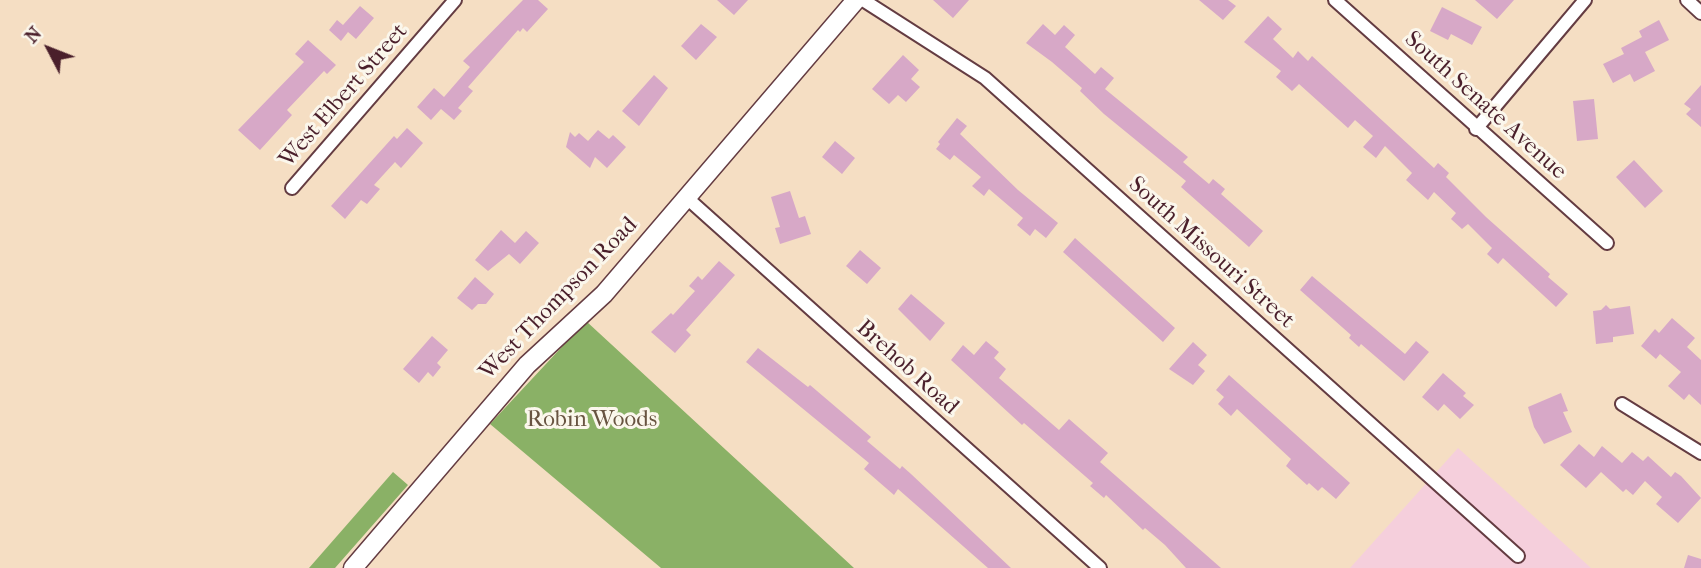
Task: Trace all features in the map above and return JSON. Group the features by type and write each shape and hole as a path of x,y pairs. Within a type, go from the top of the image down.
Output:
{"main road":[{"name":"West Thompson Road","path":"353,568 527,365 604,294 856,0"}],"street":[{"name":"West Elbert Street","path":"292,188 456,0"},
{"name":"South Missouri Street","path":"863,0 985,78 1518,555"},
{"name":"South Senate Avenue","path":"1335,0 1607,243"},
{"path":"1476,128 1585,0"},
{"path":"1687,0 1701,13"},
{"name":"Brehob Road","path":"687,198 1100,568"},
{"path":"1622,404 1701,453"}],"shaded area":[{"path":"1458,448 1591,568 1350,568"}],"green space":[{"name":"Robin Woods","path":"586,321 854,568 661,568 490,424"},
{"path":"393,472 408,485 335,568 309,568"}],"building":[{"path":"523,0 538,0 548,9 527,32 523,28 520,32 518,30 468,87 473,91 458,108 462,111 454,120 441,109 431,120 417,107 434,88 444,97 470,67 463,61"},
{"path":"717,0 748,0 734,15"},
{"path":"933,0 969,0 953,18"},
{"path":"1199,0 1228,0 1236,6 1223,20"},
{"path":"1475,0 1514,0 1497,19"},
{"path":"360,6 374,18 356,39 348,32 341,41 329,30 337,20 343,25"},
{"path":"1442,7 1482,27 1472,45 1451,34 1448,40 1430,31"},
{"path":"1268,16 1282,29 1273,39 1293,58 1298,51 1308,61 1312,56 1434,168 1438,163 1449,173 1446,177 1486,217 1550,274 1548,277 1568,294 1556,307 1503,258 1498,264 1487,254 1492,248 1468,224 1462,229 1451,219 1456,213 1434,192 1428,200 1406,180 1412,173 1385,146 1376,158 1363,147 1373,136 1355,120 1348,128 1299,84 1292,91 1276,77 1281,71 1244,42"},
{"path":"1659,20 1669,40 1645,52 1655,71 1634,82 1630,74 1613,83 1603,64 1624,54 1621,48 1642,37 1639,31"},
{"path":"701,24 717,37 696,60 681,46"},
{"path":"1043,24 1055,35 1064,25 1075,35 1065,47 1095,74 1101,67 1114,78 1105,89 1188,157 1183,162 1209,184 1213,179 1225,189 1221,194 1263,231 1249,247 1181,187 1186,181 1104,114 1080,91 1082,88 1026,43"},
{"path":"308,40 336,65 327,74 324,71 287,110 292,115 260,150 238,130 304,62 295,54"},
{"path":"903,55 919,70 911,79 920,87 906,102 898,95 889,104 872,89"},
{"path":"654,75 668,88 639,126 622,111"},
{"path":"1701,85 1701,127 1686,114 1691,109 1684,104"},
{"path":"1594,99 1598,139 1577,141 1573,101"},
{"path":"957,118 967,126 960,134 1018,190 1058,223 1046,238 1035,229 1030,236 1017,225 1023,218 989,189 984,196 972,186 981,177 954,155 950,160 936,149 940,144 938,142"},
{"path":"407,128 423,143 401,168 395,162 374,185 380,189 367,204 361,200 345,219 331,206 394,136 397,139"},
{"path":"598,130 609,139 613,135 626,147 607,168 595,157 590,168 566,147 570,132 575,137 579,133 588,141"},
{"path":"835,141 855,158 842,174 822,157"},
{"path":"1634,160 1663,191 1645,208 1616,177"},
{"path":"790,191 799,218 805,216 811,234 780,244 775,228 780,227 771,197"},
{"path":"501,230 515,243 526,231 539,243 520,264 509,254 488,271 475,260"},
{"path":"1075,238 1175,328 1163,342 1063,252"},
{"path":"860,250 881,268 867,284 846,266"},
{"path":"719,261 735,275 686,330 691,335 675,353 651,332 671,313 673,315 695,291 689,286 698,276 702,280"},
{"path":"1312,276 1405,354 1416,341 1429,352 1404,381 1361,344 1359,347 1349,338 1351,335 1300,290"},
{"path":"475,277 494,294 486,304 478,304 472,310 457,298"},
{"path":"911,294 945,323 930,341 898,309"},
{"path":"1606,305 1610,309 1630,306 1634,334 1613,337 1613,342 1596,344 1593,311 1601,310"},
{"path":"1672,318 1695,338 1687,347 1701,360 1701,405 1689,394 1684,400 1668,386 1681,372 1660,354 1656,359 1641,346 1655,329 1659,333"},
{"path":"432,336 448,350 437,363 441,367 433,377 428,372 419,383 403,369"},
{"path":"986,341 999,352 994,358 1006,369 999,378 1059,430 1069,419 1108,453 1100,462 1221,568 1186,568 1165,545 1145,528 1143,530 1106,495 1104,498 1090,486 1093,483 1024,423 1022,425 951,360 963,345 974,355"},
{"path":"1193,342 1207,355 1198,365 1205,371 1193,385 1169,369"},
{"path":"758,348 808,387 810,385 871,437 867,441 900,469 902,466 1011,568 988,568 898,489 894,495 864,469 869,463 746,362"},
{"path":"1443,373 1466,393 1463,396 1474,405 1460,419 1444,404 1438,411 1422,397"},
{"path":"1229,375 1350,483 1336,499 1322,487 1318,491 1309,483 1307,485 1286,466 1291,459 1237,409 1231,416 1218,404 1224,397 1216,390"},
{"path":"1561,393 1568,411 1563,412 1572,432 1544,444 1534,427 1528,407"},
{"path":"1579,444 1594,457 1602,446 1622,463 1632,452 1643,461 1648,456 1671,477 1675,472 1681,476 1701,498 1678,523 1656,504 1662,497 1645,481 1633,495 1626,489 1623,492 1601,472 1586,488 1560,465"},
{"path":"1688,555 1701,559 1701,568 1684,568"}]}
